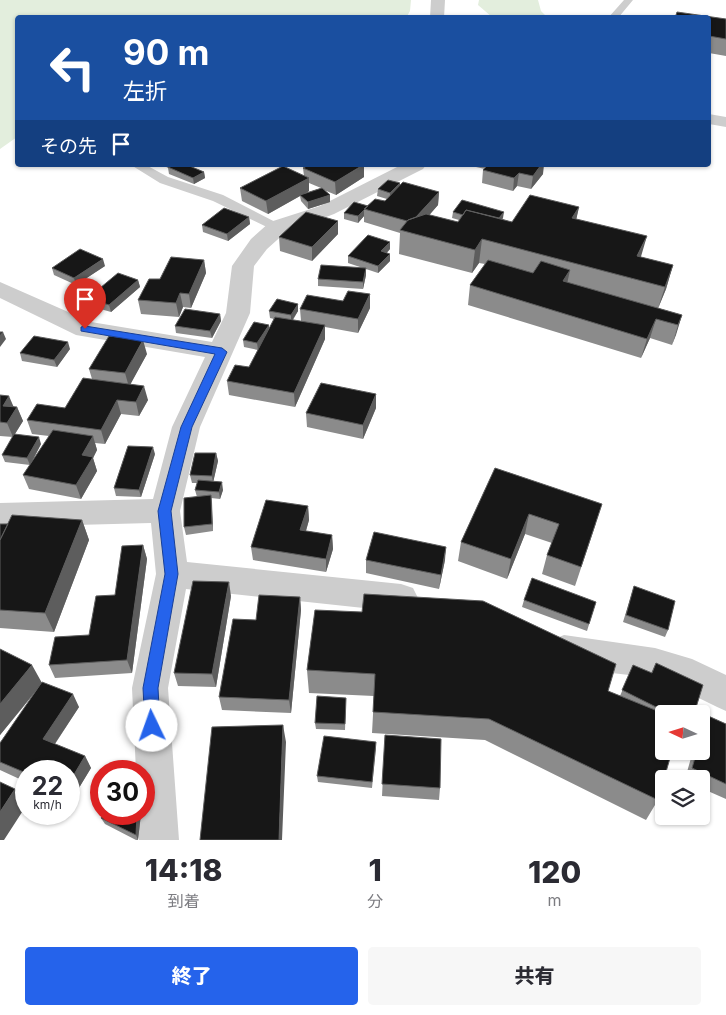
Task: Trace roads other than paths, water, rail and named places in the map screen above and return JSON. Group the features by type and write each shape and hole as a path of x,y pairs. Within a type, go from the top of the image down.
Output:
{"street":[{"path":"436,15 438,0"},
{"path":"711,119 726,122"},
{"path":"159,840 150,688 172,574 165,511 186,427 222,352 238,313 242,266 259,244 278,227 327,210 412,167"},
{"path":"0,288 85,329 222,352"},
{"path":"0,515 165,511"},
{"path":"172,574 435,602"},
{"path":"537,640 579,656 628,658 678,668 726,694"}],"lane":[{"path":"615,15 629,0"},
{"path":"141,167 164,180 218,198 278,227"}]}
